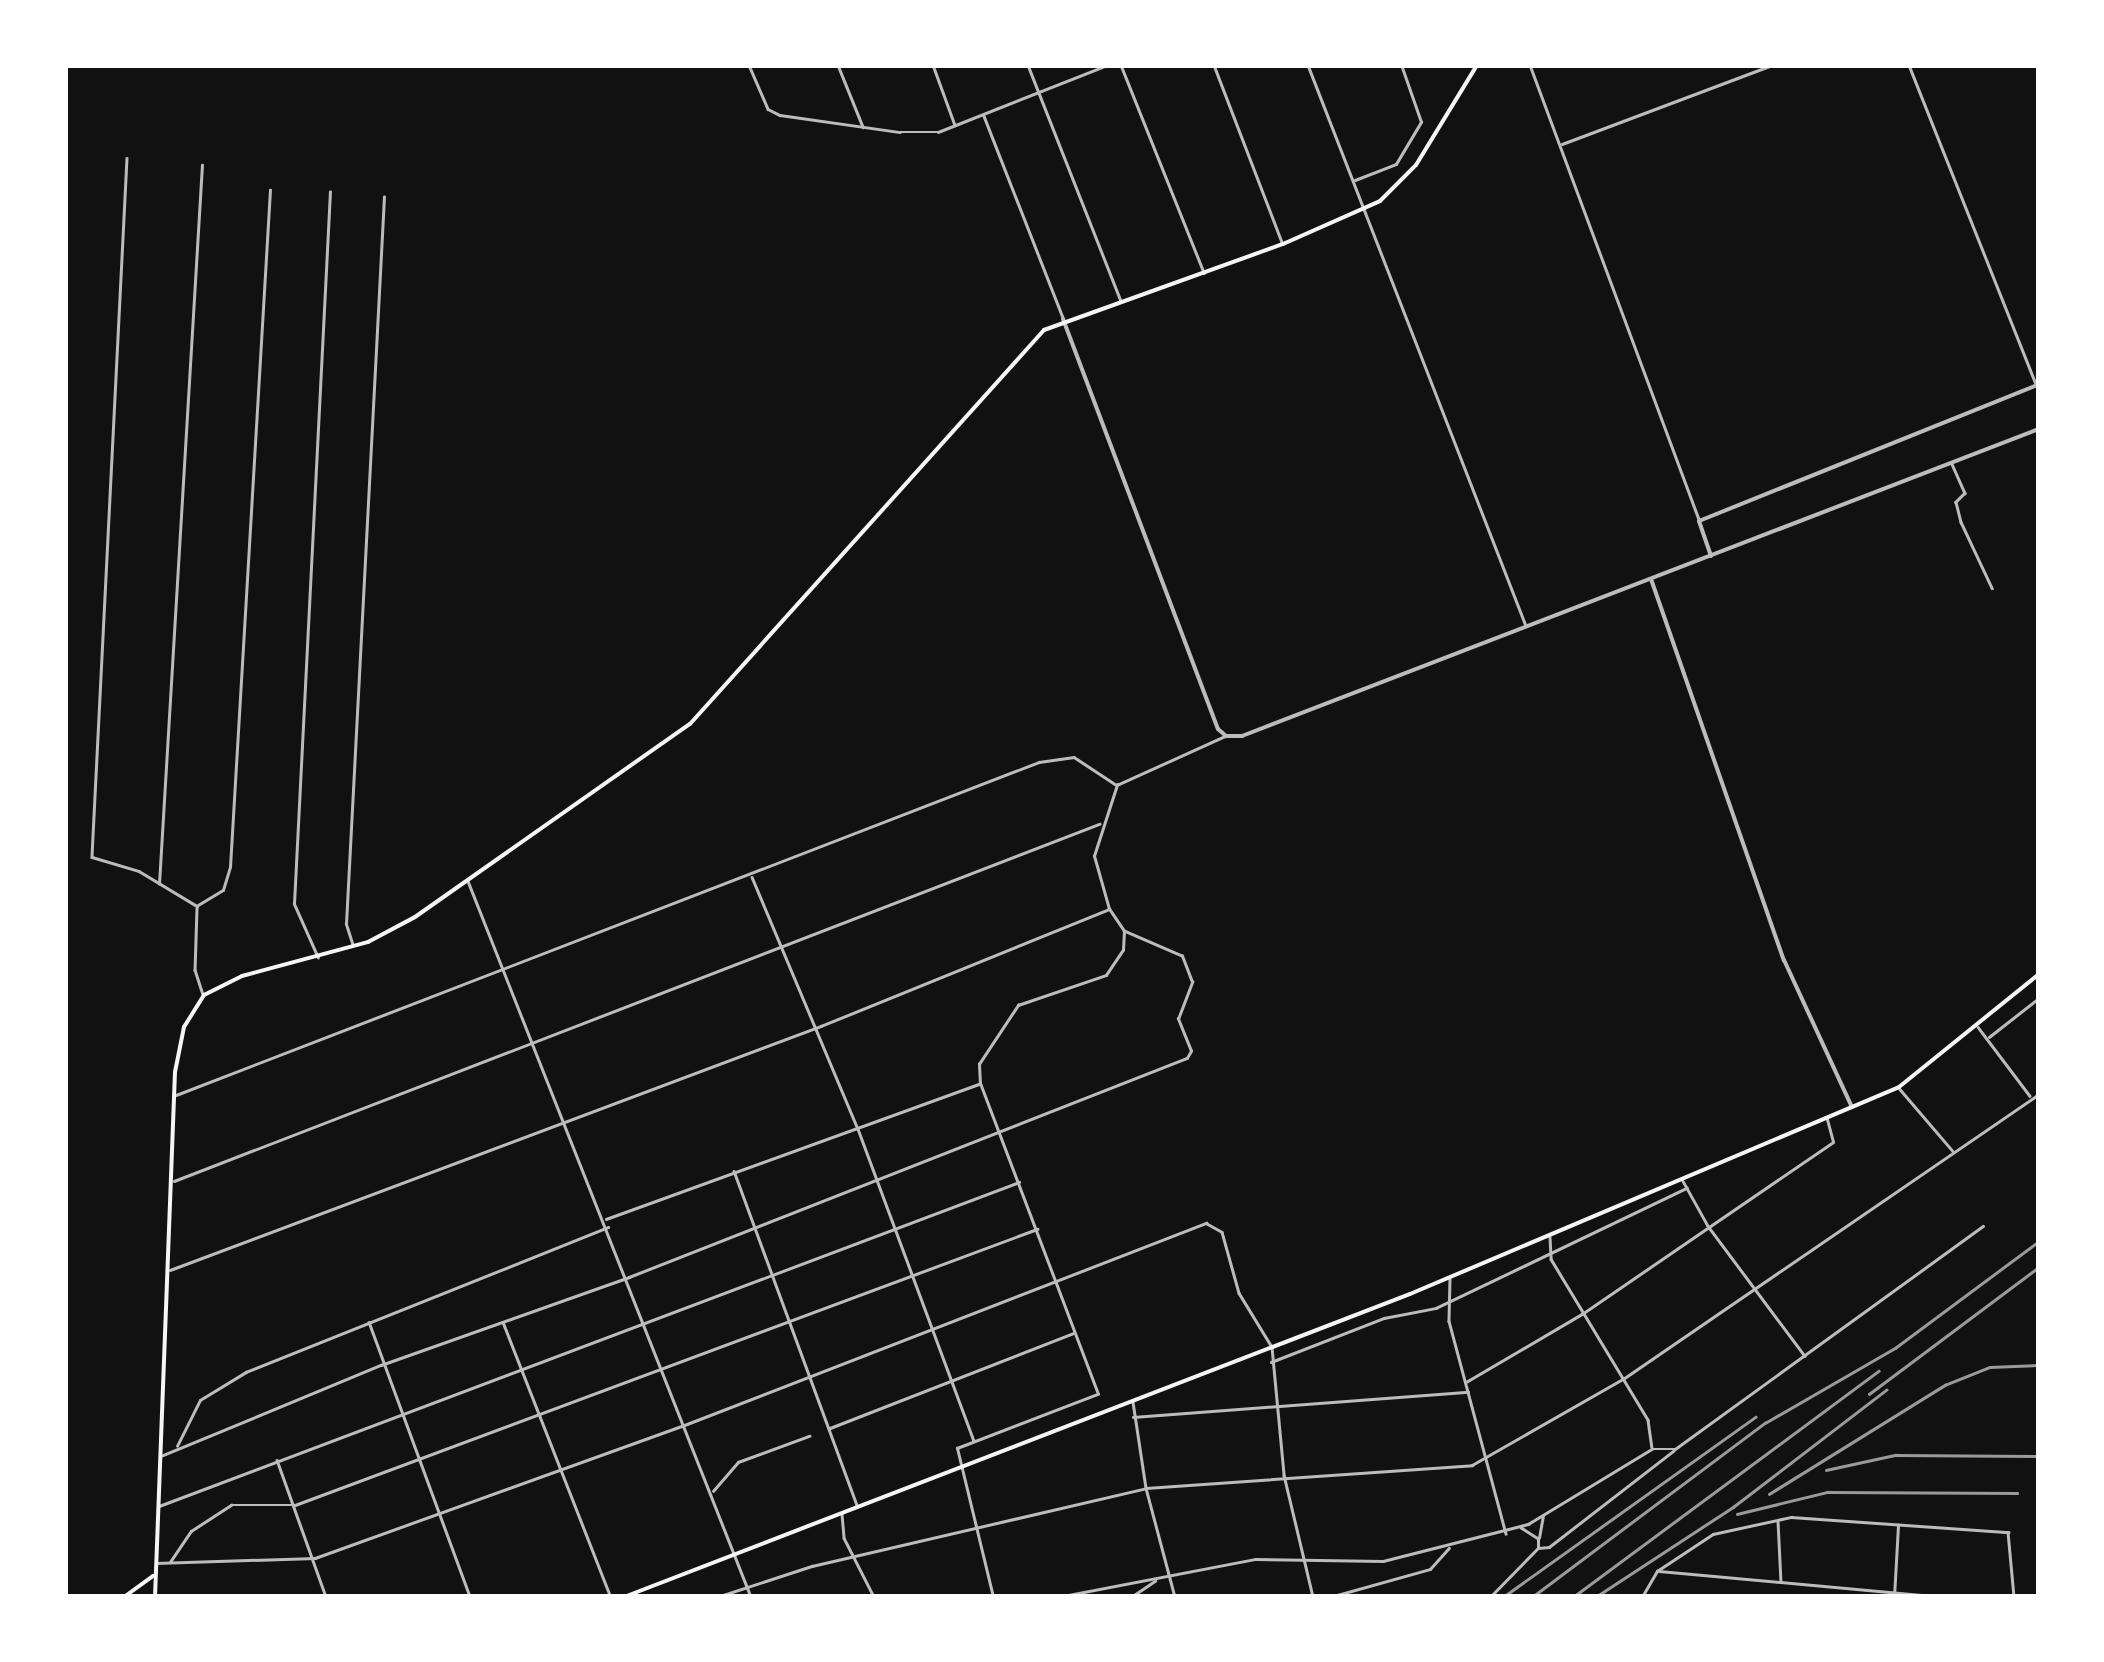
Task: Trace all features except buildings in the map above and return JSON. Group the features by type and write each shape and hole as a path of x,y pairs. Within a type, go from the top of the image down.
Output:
{"main road":[{"path":"155,1597 174,1096 184,1028 204,995 242,976 354,947 416,917 714,704 1020,355 1064,319 1204,274 1364,210 1416,165 1477,65"},
{"path":"624,1597 1450,1278 1898,1087 2039,974"},
{"path":"124,1597 155,1575"}],"street":[{"path":"749,65 768,109 863,129 938,132 1107,65"},
{"path":"838,65 863,129"},
{"path":"933,65 955,124"},
{"path":"1028,65 1122,303"},
{"path":"1121,65 1204,274"},
{"path":"1214,65 1283,244"},
{"path":"1308,65 1526,626"},
{"path":"1354,180 1396,164 1421,122 1401,65"},
{"path":"1530,65 1711,556"},
{"path":"1561,144 1772,65"},
{"path":"1699,521 2038,385 1909,65"},
{"path":"984,115 1218,729 1226,736"},
{"path":"127,158 92,857 139,871 158,886 197,906"},
{"path":"158,886 202,165"},
{"path":"197,906 223,890 230,866 270,190"},
{"path":"318,958 294,904 330,192"},
{"path":"354,947 346,924 384,197"},
{"path":"160,1457 381,1365 629,1277 1186,1058 1192,1051 1178,1019 1192,982 1182,956 1124,931 1108,910 1094,856 1101,823 1117,785 1226,736 1242,736 2039,430"},
{"path":"1952,463 1964,492 1956,502 1961,522 1992,588"},
{"path":"1650,579 1784,960 1852,1107"},
{"path":"174,1096 1064,755 1117,785"},
{"path":"172,1181 783,950 1101,823"},
{"path":"751,876 858,1129 974,1441"},
{"path":"468,879 648,1325 751,1597"},
{"path":"197,906 195,970 204,995"},
{"path":"168,1270 814,1026 1108,910"},
{"path":"994,1597 956,1448 1098,1394 980,1084 979,1064 1018,1005 1106,975 1123,950 1124,931"},
{"path":"1988,1038 2039,998"},
{"path":"1977,1026 2032,1098"},
{"path":"605,1220 734,1170 980,1084"},
{"path":"1898,1087 1954,1152"},
{"path":"717,1597 853,1556 1146,1488 1284,1475 1433,1471 1486,1460 1623,1378 2039,1094"},
{"path":"1466,1382 1582,1314 1833,1142 1825,1118"},
{"path":"734,1170 857,1507"},
{"path":"1683,1181 1708,1226 1806,1356"},
{"path":"158,1506 276,1458 648,1325 1019,1182"},
{"path":"1272,1362 1450,1299 1687,1188"},
{"path":"155,1563 315,1558 687,1424 1206,1223 1222,1232 1239,1293 1272,1347 1274,1404 1284,1475 1313,1597"},
{"path":"1490,1597 1538,1548 1549,1546 1665,1463 1675,1449 1806,1356 1874,1298 1905,1286 1983,1226"},
{"path":"177,1448 200,1400 246,1372 608,1227"},
{"path":"169,1564 191,1531 231,1505 295,1505 666,1372 1036,1229"},
{"path":"1550,1237 1550,1252 1582,1314 1648,1420 1652,1449"},
{"path":"1450,1278 1450,1299 1468,1392 1506,1532"},
{"path":"368,1320 399,1414 470,1597"},
{"path":"503,1321 611,1597"},
{"path":"830,1428 1075,1332"},
{"path":"1134,1418 1274,1404 1468,1392"},
{"path":"1133,1400 1146,1488 1176,1597"},
{"path":"712,1492 738,1462 809,1436"},
{"path":"1058,1597 1255,1559 1302,1563 1383,1561 1449,1548 1520,1528 1652,1449 1675,1449"},
{"path":"276,1458 326,1597"},
{"path":"842,1512 853,1556 874,1597"},
{"path":"1538,1548 1543,1515"},
{"path":"1778,1520 1782,1585"},
{"path":"1642,1597 1657,1570 1712,1534 1778,1520 2008,1532 2014,1597"},
{"path":"1894,1596 1898,1524"},
{"path":"1520,1528 1538,1539"},
{"path":"1330,1597 1430,1568 1449,1548"},
{"path":"1657,1570 1894,1596 1946,1597"},
{"path":"1131,1597 1158,1579"}],"railway":[{"path":"1532,1597 1765,1423 1895,1348 2039,1241"},
{"path":"1869,1394 2039,1267"},
{"path":"1769,1494 1945,1385 1990,1367 2039,1365"},
{"path":"1573,1597 1878,1371"},
{"path":"1597,1596 1733,1507 1886,1390"},
{"path":"1503,1597 1755,1417"},
{"path":"1826,1470 1895,1455 2039,1456"},
{"path":"1737,1514 1827,1492 2017,1493"}]}
